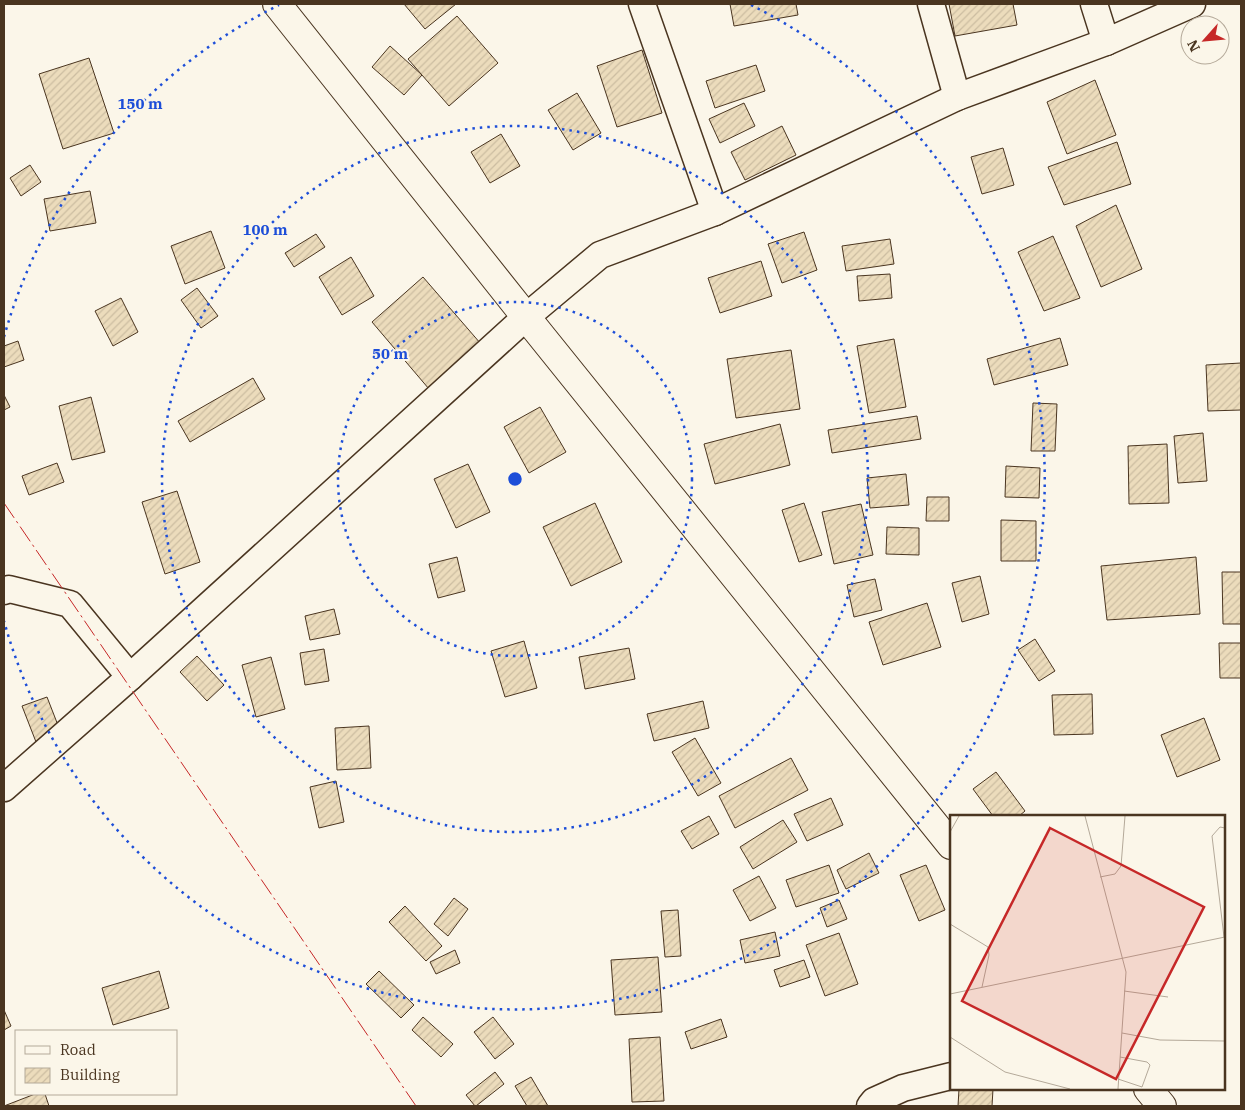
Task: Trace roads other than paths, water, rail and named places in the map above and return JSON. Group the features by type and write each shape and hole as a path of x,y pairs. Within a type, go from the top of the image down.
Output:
{"main road":[{"path":"277,4 950,844"},
{"path":"1149,1090 1162,1106"}],"street":[{"path":"642,4 715,212"},
{"path":"931,4 958,97"},
{"path":"1094,4 1106,42"},
{"path":"4,788 130,677 526,317 600,255 715,212 958,97 1106,42 1192,4"},
{"path":"4,591 9,588 70,604 130,677"},
{"path":"870,1106 874,1101 903,1088 950,1076"}]}
